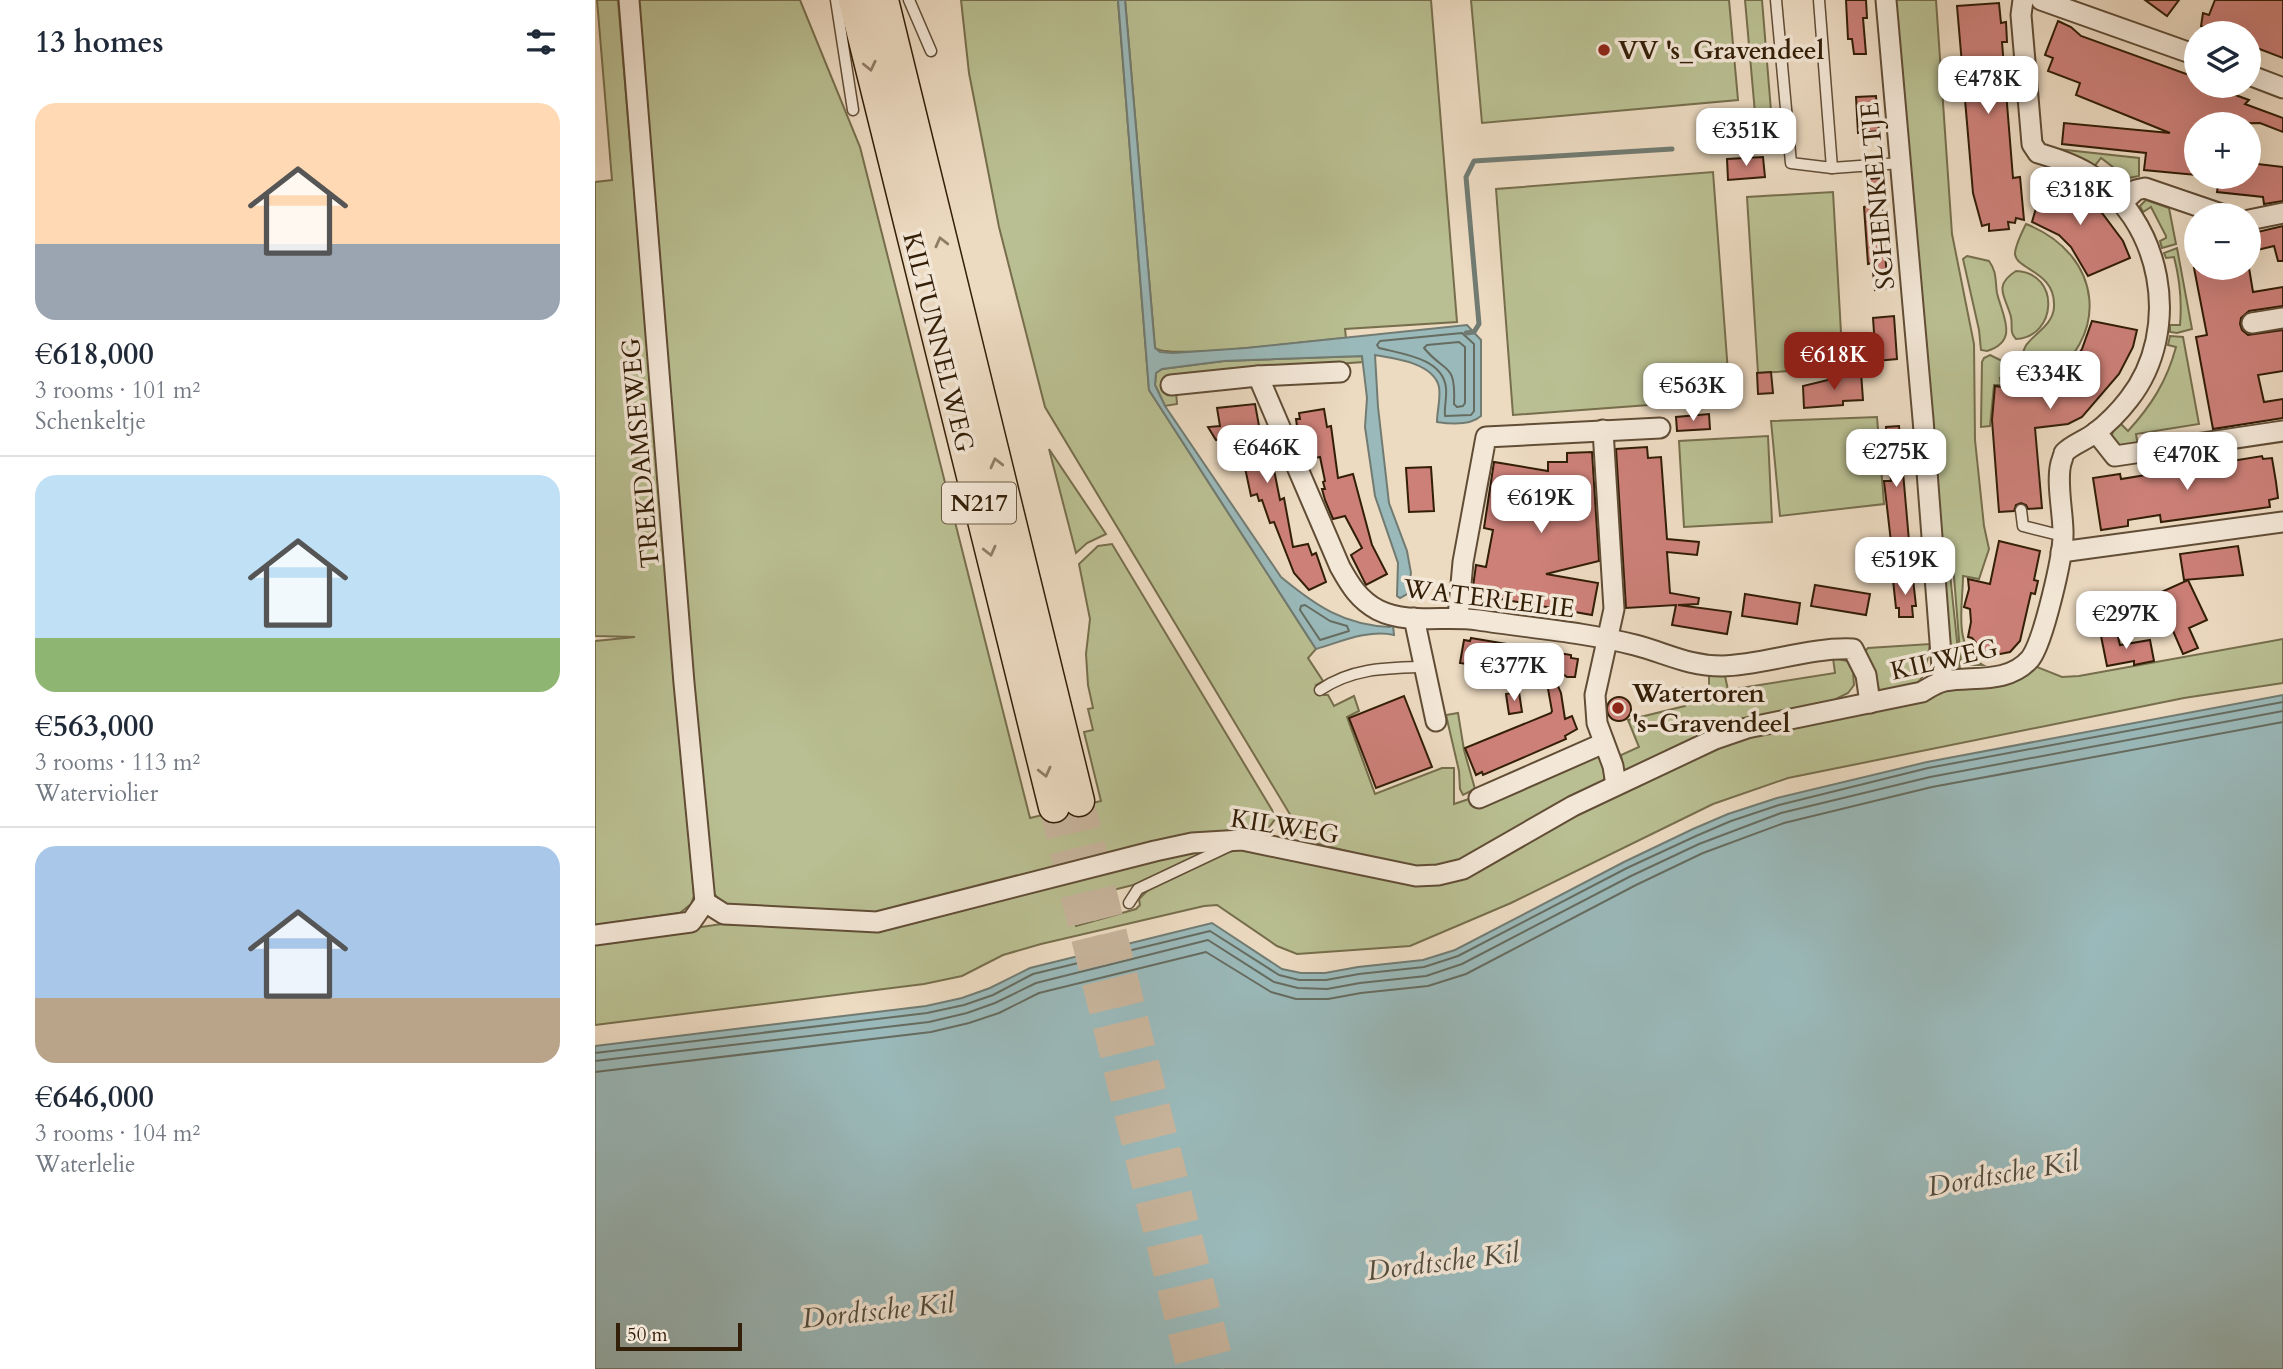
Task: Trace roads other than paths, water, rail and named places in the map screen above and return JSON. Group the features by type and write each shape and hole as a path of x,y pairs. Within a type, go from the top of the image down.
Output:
{"main road":[{"name":"KILTUNNELWEG","path":"854,0 1067,804 883,0"}],"street":[{"name":"TREKDAMSEWEG","path":"629,0 683,670 705,902"},
{"name":"SCHENKELTJE","path":"1886,0 1929,488 1943,681"},
{"path":"2023,0 2021,15 2032,144 2038,153 2089,173 2122,203 2146,242 2158,276 2158,332 2141,382 2129,400 2096,432 2064,453 2060,466 2062,544 2283,522"},
{"path":"2041,0 2184,51"},
{"path":"2261,80 2283,88"},
{"path":"2122,203 2136,190 2145,188 2189,203"},
{"path":"2261,218 2283,213"},
{"path":"2252,323 2283,318"},
{"path":"1171,385 1258,376 1340,372"},
{"name":"WATERLELIE","path":"1258,376 1298,472 1351,587 1361,598 1380,611 1414,618 1458,617 1609,640"},
{"path":"1458,617 1463,562 1486,436 1660,428"},
{"path":"1603,430 1614,609 1595,695 1597,723 1613,766 1616,785"},
{"path":"2096,432 2115,456 2283,431"},
{"name":"KILWEG","path":"705,902 724,914 877,922 1155,851 1192,843 1242,840 1416,876 1438,876 1464,869 1573,806 1715,739 1747,728 1921,692 1943,681 1980,680 2011,673 2028,661 2039,642 2062,544"},
{"path":"1414,618 1436,720"},
{"name":"KILWEG","path":"1609,640 1635,645 1694,665 1724,666 1833,648 1853,649 1866,675 1870,703"},
{"path":"1479,798 1604,743"},
{"path":"595,935 691,922 705,902"}],"lane":[{"path":"836,0 853,110"},
{"path":"909,0 931,51"},
{"path":"1776,0 1791,163 1832,168 1901,163"},
{"path":"1819,0 1832,168"},
{"path":"2021,510 2023,526 2062,544"},
{"path":"1320,690 1353,673 1370,669 1424,667"},
{"path":"1129,903 1138,889 1242,840"}],"water":[{"path":"1118,0 1125,0 1155,348 1160,352 1173,353 1246,348 1467,325 1481,340 1481,416 1466,423 1437,422 1439,387 1430,372 1412,363 1375,355 1389,503 1407,551 1411,573 1407,594 1400,598 1397,596 1398,563 1375,496 1365,427 1367,398 1362,356 1224,361 1162,369 1156,373 1155,385 1165,406 1281,577 1306,597 1345,618 1374,625 1393,625 1394,635 1365,635 1316,649 1149,390"},
{"name":"Dordtsche Kil","path":"2283,695 2283,1369 595,1369 595,1046 926,1006 990,988 1030,968 1212,923 1282,969 1301,973 1325,973 1423,960 1455,950 1693,829 1777,798 1927,762"}],"waterway":[{"path":"1466,333 1474,332 1479,324 1466,177 1474,161 1672,149"}],"tunnel":[{"path":"1079,801 1220,1369"},
{"path":"1054,807 1192,1369"}],"place":[{"name":"VV 's_Gravendeel","path":"1604,50"},
{"name":"Watertoren 's-Gravendeel","path":"1618,708"}]}
